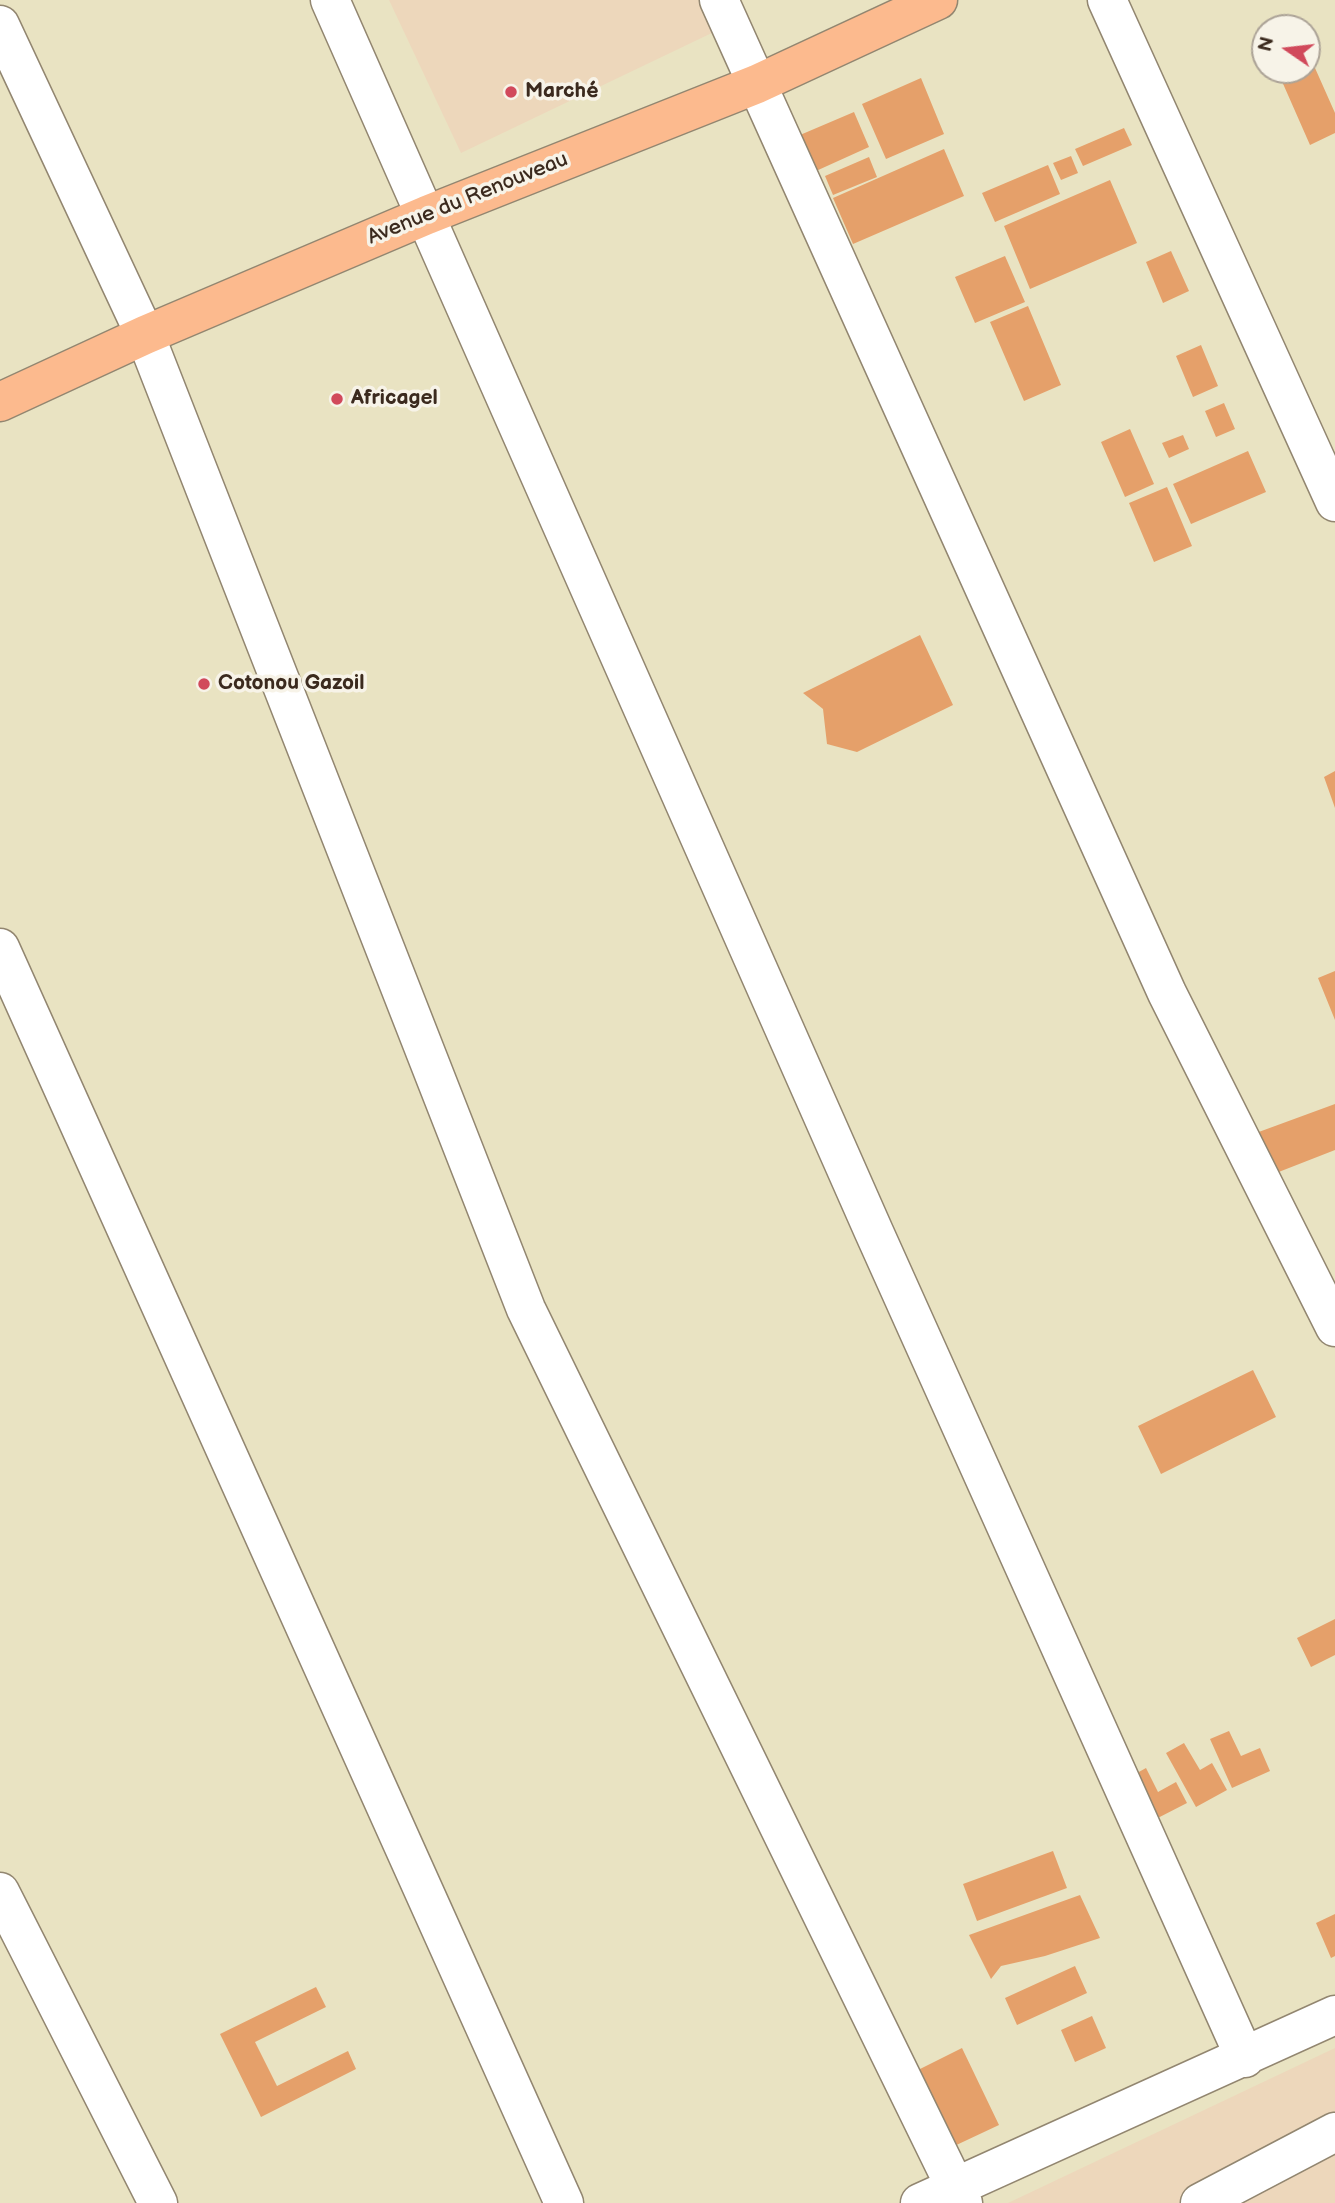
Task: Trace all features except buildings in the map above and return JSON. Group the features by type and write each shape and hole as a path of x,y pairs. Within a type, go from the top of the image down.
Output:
{"main road":[{"name":"Avenue du Renouveau","path":"0,402 145,335 427,215 757,84 938,0"}],"street":[{"path":"330,0 880,1245 1245,2058"},
{"path":"719,0 1167,993 1335,1327"},
{"path":"1107,0 1335,502"},
{"path":"0,25 145,335 526,1310 959,2195"},
{"path":"0,948 564,2203"},
{"path":"0,1892 158,2203"},
{"path":"920,2203 959,2195 1335,2015"},
{"path":"1200,2203 1335,2132"}],"shaded area":[{"name":"Marché","path":"389,0 701,0 716,31 461,153"},
{"path":"1335,2048 1335,2203 1008,2203"}],"place":[{"name":"Marché","path":"511,92"},
{"name":"Africagel","path":"337,399"},
{"name":"Cotonou Gazoil","path":"204,684"}]}
